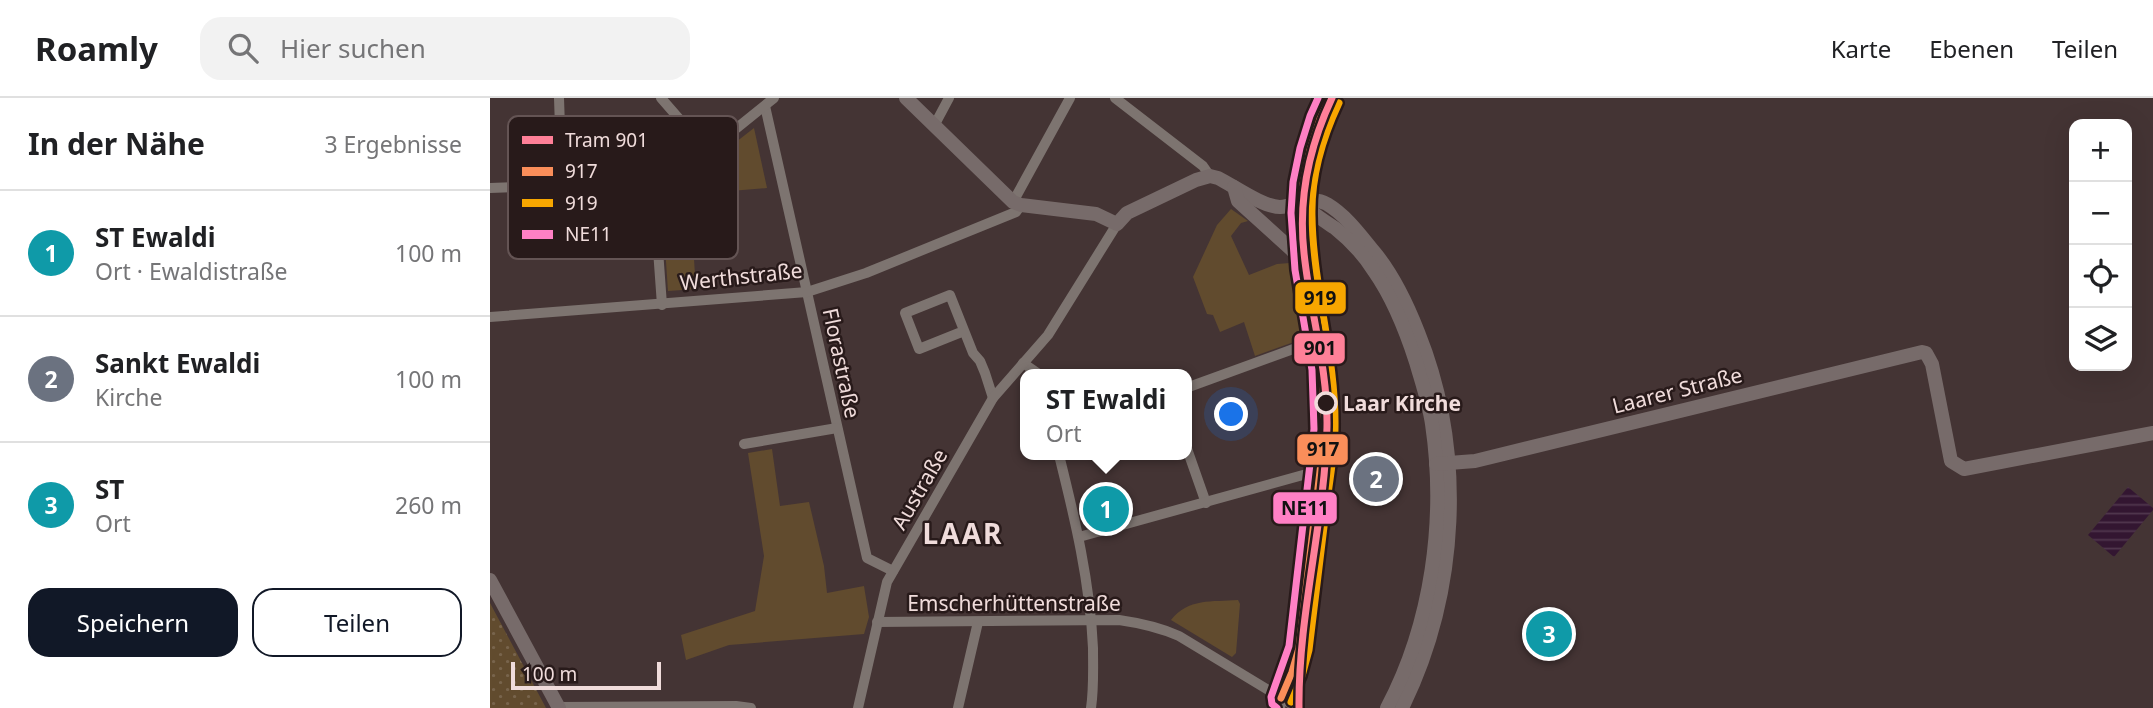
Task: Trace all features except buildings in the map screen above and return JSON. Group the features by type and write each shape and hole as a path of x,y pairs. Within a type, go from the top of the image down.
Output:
{"street":[{"path":"559,98 560,116"},
{"path":"661,98 677,116"},
{"path":"738,128 774,98"},
{"path":"906,98 1017,204 1096,214 1117,224 1127,213 1210,176 1280,207 1314,200 1326,204 1346,220 1385,265 1420,337 1437,387 1445,425 1436,533 1427,598 1410,656 1387,708"},
{"path":"934,126 949,98"},
{"path":"1017,204 1070,98"},
{"path":"1115,98 1203,166 1210,176"},
{"path":"1281,703 1299,648 1325,429 1325,393 1304,263 1302,201 1310,149 1330,98"},
{"name":"Florastraße","path":"765,106 867,558 893,571"},
{"path":"490,188 508,187"},
{"path":"1234,187 1238,201 1304,263"},
{"name":"Werthstraße","path":"490,317 807,292 866,273 1016,212 1017,204"},
{"name":"Austraße","path":"877,622 887,582 993,398 1048,335 1117,224"},
{"path":"659,259 662,305"},
{"path":"964,331 919,349 905,313 950,295 973,353 985,373 993,398"},
{"path":"1192,386 1318,340"},
{"name":"Laarer Straße","path":"1442,463 1475,461 1922,352 1926,353 1933,364 1951,461 1957,467 1964,469 2153,433"},
{"path":"1023,363 1032,369"},
{"path":"744,444 837,428"},
{"path":"1060,460 1079,537 1091,620 1091,708"},
{"path":"1191,460 1206,503"},
{"path":"1402,708 1414,682 1437,611 1448,533 1442,463"},
{"path":"1079,537 1321,470"},
{"path":"490,580 558,707 751,708"},
{"name":"Emscherhüttenstraße","path":"877,622 1119,620 1160,628 1205,651 1281,703 1298,708"},
{"path":"858,708 877,622"},
{"path":"958,708 978,622"}],"shaded area":[{"path":"754,128 767,188 738,190 738,140"},
{"path":"1231,209 1248,221 1241,223 1231,236 1249,275 1277,264 1290,263 1305,341 1291,343 1255,356 1244,322 1220,332 1213,315 1207,314 1193,277 1217,225"},
{"path":"666,259 694,259 696,289 668,291"},
{"path":"772,449 780,506 809,502 824,566 827,593 864,586 869,617 864,634 729,645 686,660 681,635 755,611 764,556 748,453"},
{"path":"2128,487 2153,510 2114,557 2088,535"},
{"path":"1238,600 1240,604 1236,653 1232,657 1171,620 1193,605"},
{"path":"490,603 546,708 490,708"}],"tram line":[{"name":"901","path":"1299,708 1303,638 1322,497 1327,427 1325,383 1304,253 1304,193 1311,154 1332,98"}],"transit line":[{"name":"NE11","path":"1277,708 1272,704 1271,697 1289,646 1314,429 1312,370 1295,270 1291,213 1293,182 1300,148 1318,98"},
{"name":"917","path":"1281,698 1299,648 1325,429 1322,369 1305,268 1301,214 1303,184 1310,150 1330,98"},
{"name":"919","path":"1291,702 1309,650 1334,446 1332,374 1316,269 1312,201 1319,158 1339,103"}],"place":[{"name":"Laar Kirche","path":"1326,403"},
{"name":"Sankt Ewaldi","path":"1376,479"},
{"name":"ST Ewaldi","path":"1106,509"},
{"name":"ST","path":"1549,634"}],"district":[{"name":"LAAR","path":"963,533"}]}
